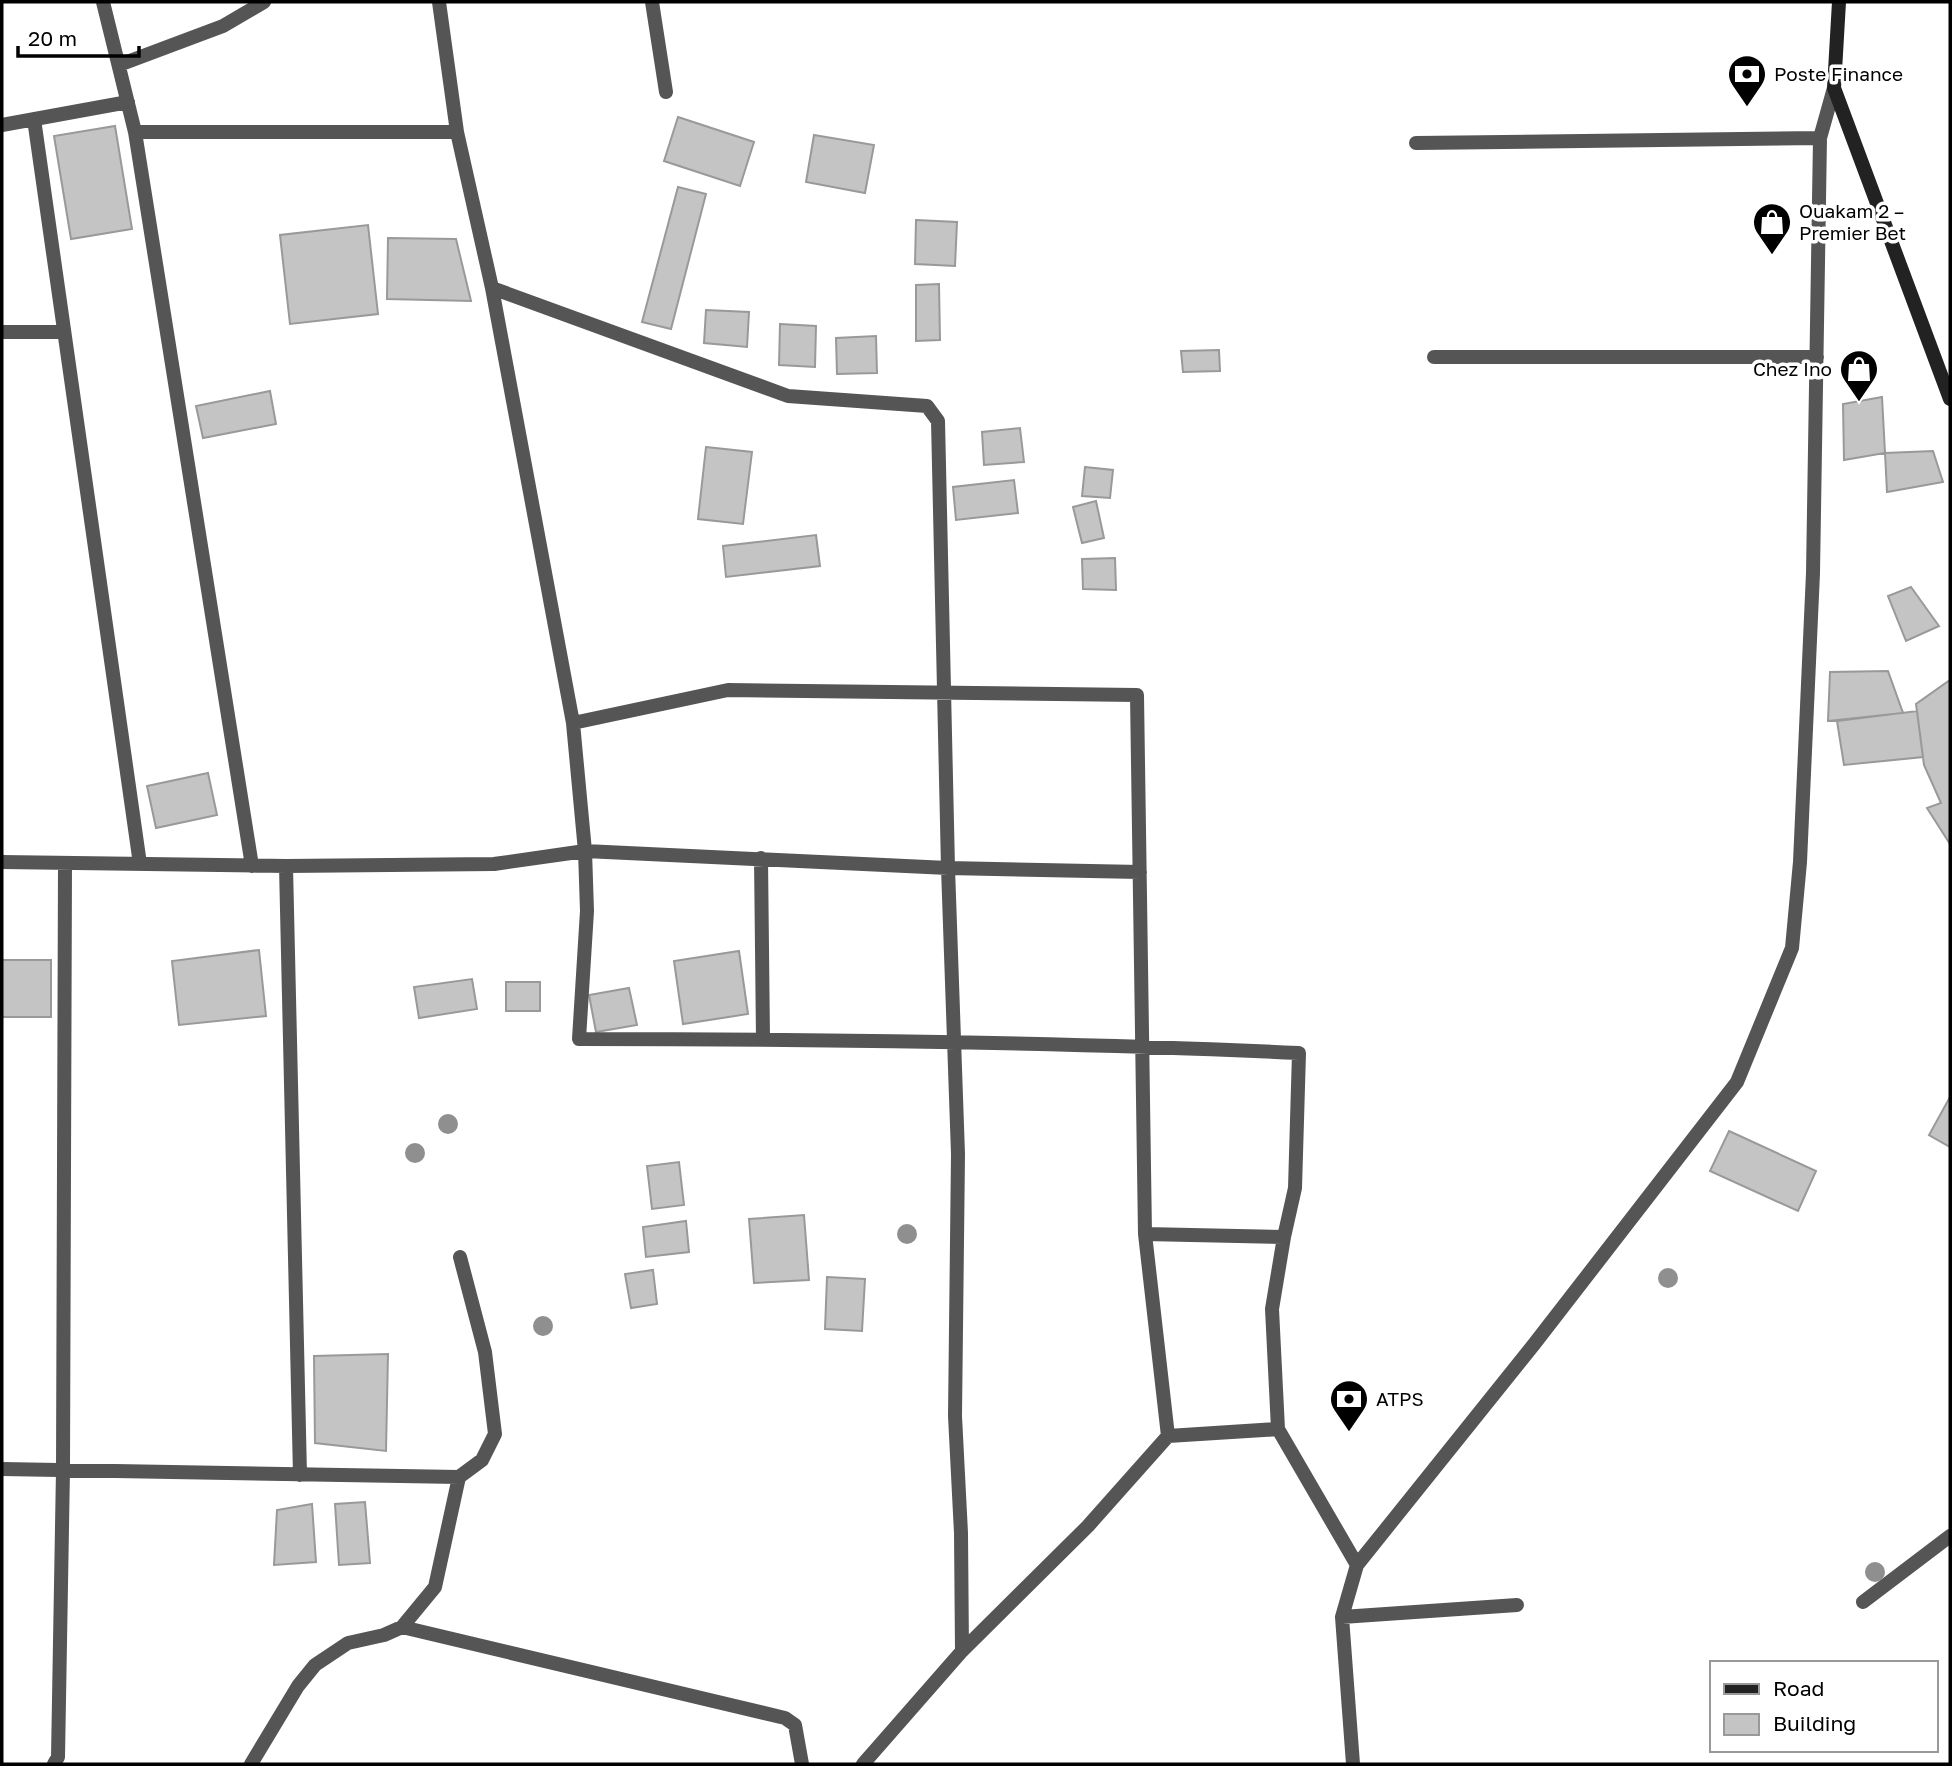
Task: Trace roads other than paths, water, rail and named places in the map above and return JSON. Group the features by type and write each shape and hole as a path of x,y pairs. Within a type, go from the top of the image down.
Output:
{"street":[{"path":"103,2 135,132 252,866"},
{"path":"119,65 223,26 264,2"},
{"path":"439,2 457,132 492,288 573,723 585,851 587,911 579,1039 954,1042 1299,1053 1295,1188 1283,1237 1272,1309 1278,1429 1357,1565"},
{"path":"652,2 666,92"},
{"path":"1353,1764 1342,1617 1357,1565 1535,1343 1737,1082 1793,948 1800,862 1813,573 1820,138 1834,88 1839,2"},
{"path":"1834,88 1950,399"},
{"path":"2,125 128,102"},
{"path":"34,119 140,864"},
{"path":"135,132 457,132"},
{"path":"1416,143 1820,138"},
{"path":"492,288 788,396 927,406 938,421 948,868 958,1154 955,1416 961,1533 962,1651"},
{"path":"2,332 64,332"},
{"path":"1434,357 1816,357"},
{"path":"573,723 728,690 1137,695 1145,1234 1168,1436"},
{"path":"2,862 252,866 494,864 585,851 948,868 1140,872"},
{"path":"761,858 764,1039"},
{"path":"54,1764 58,1758 62,1470 65,863"},
{"path":"286,866 300,1475"},
{"path":"1145,1234 1283,1237"},
{"path":"2,1469 460,1477 482,1460 495,1434 485,1352 460,1257"},
{"path":"863,1764 962,1651 1088,1526 1168,1436 1278,1429"},
{"path":"251,1764 298,1686 315,1665 348,1643 384,1635 402,1627 435,1587 460,1477"},
{"path":"1863,1602 1950,1536"},
{"path":"1342,1617 1517,1605"},
{"path":"402,1627 785,1718 795,1725 802,1764"}],"place":[{"name":"Poste Finance","path":"1747,108"},
{"name":"Ouakam 2 – Premier Bet","path":"1772,256"},
{"name":"Chez Ino","path":"1859,403"},
{"name":"ATPS","path":"1349,1433"}]}
